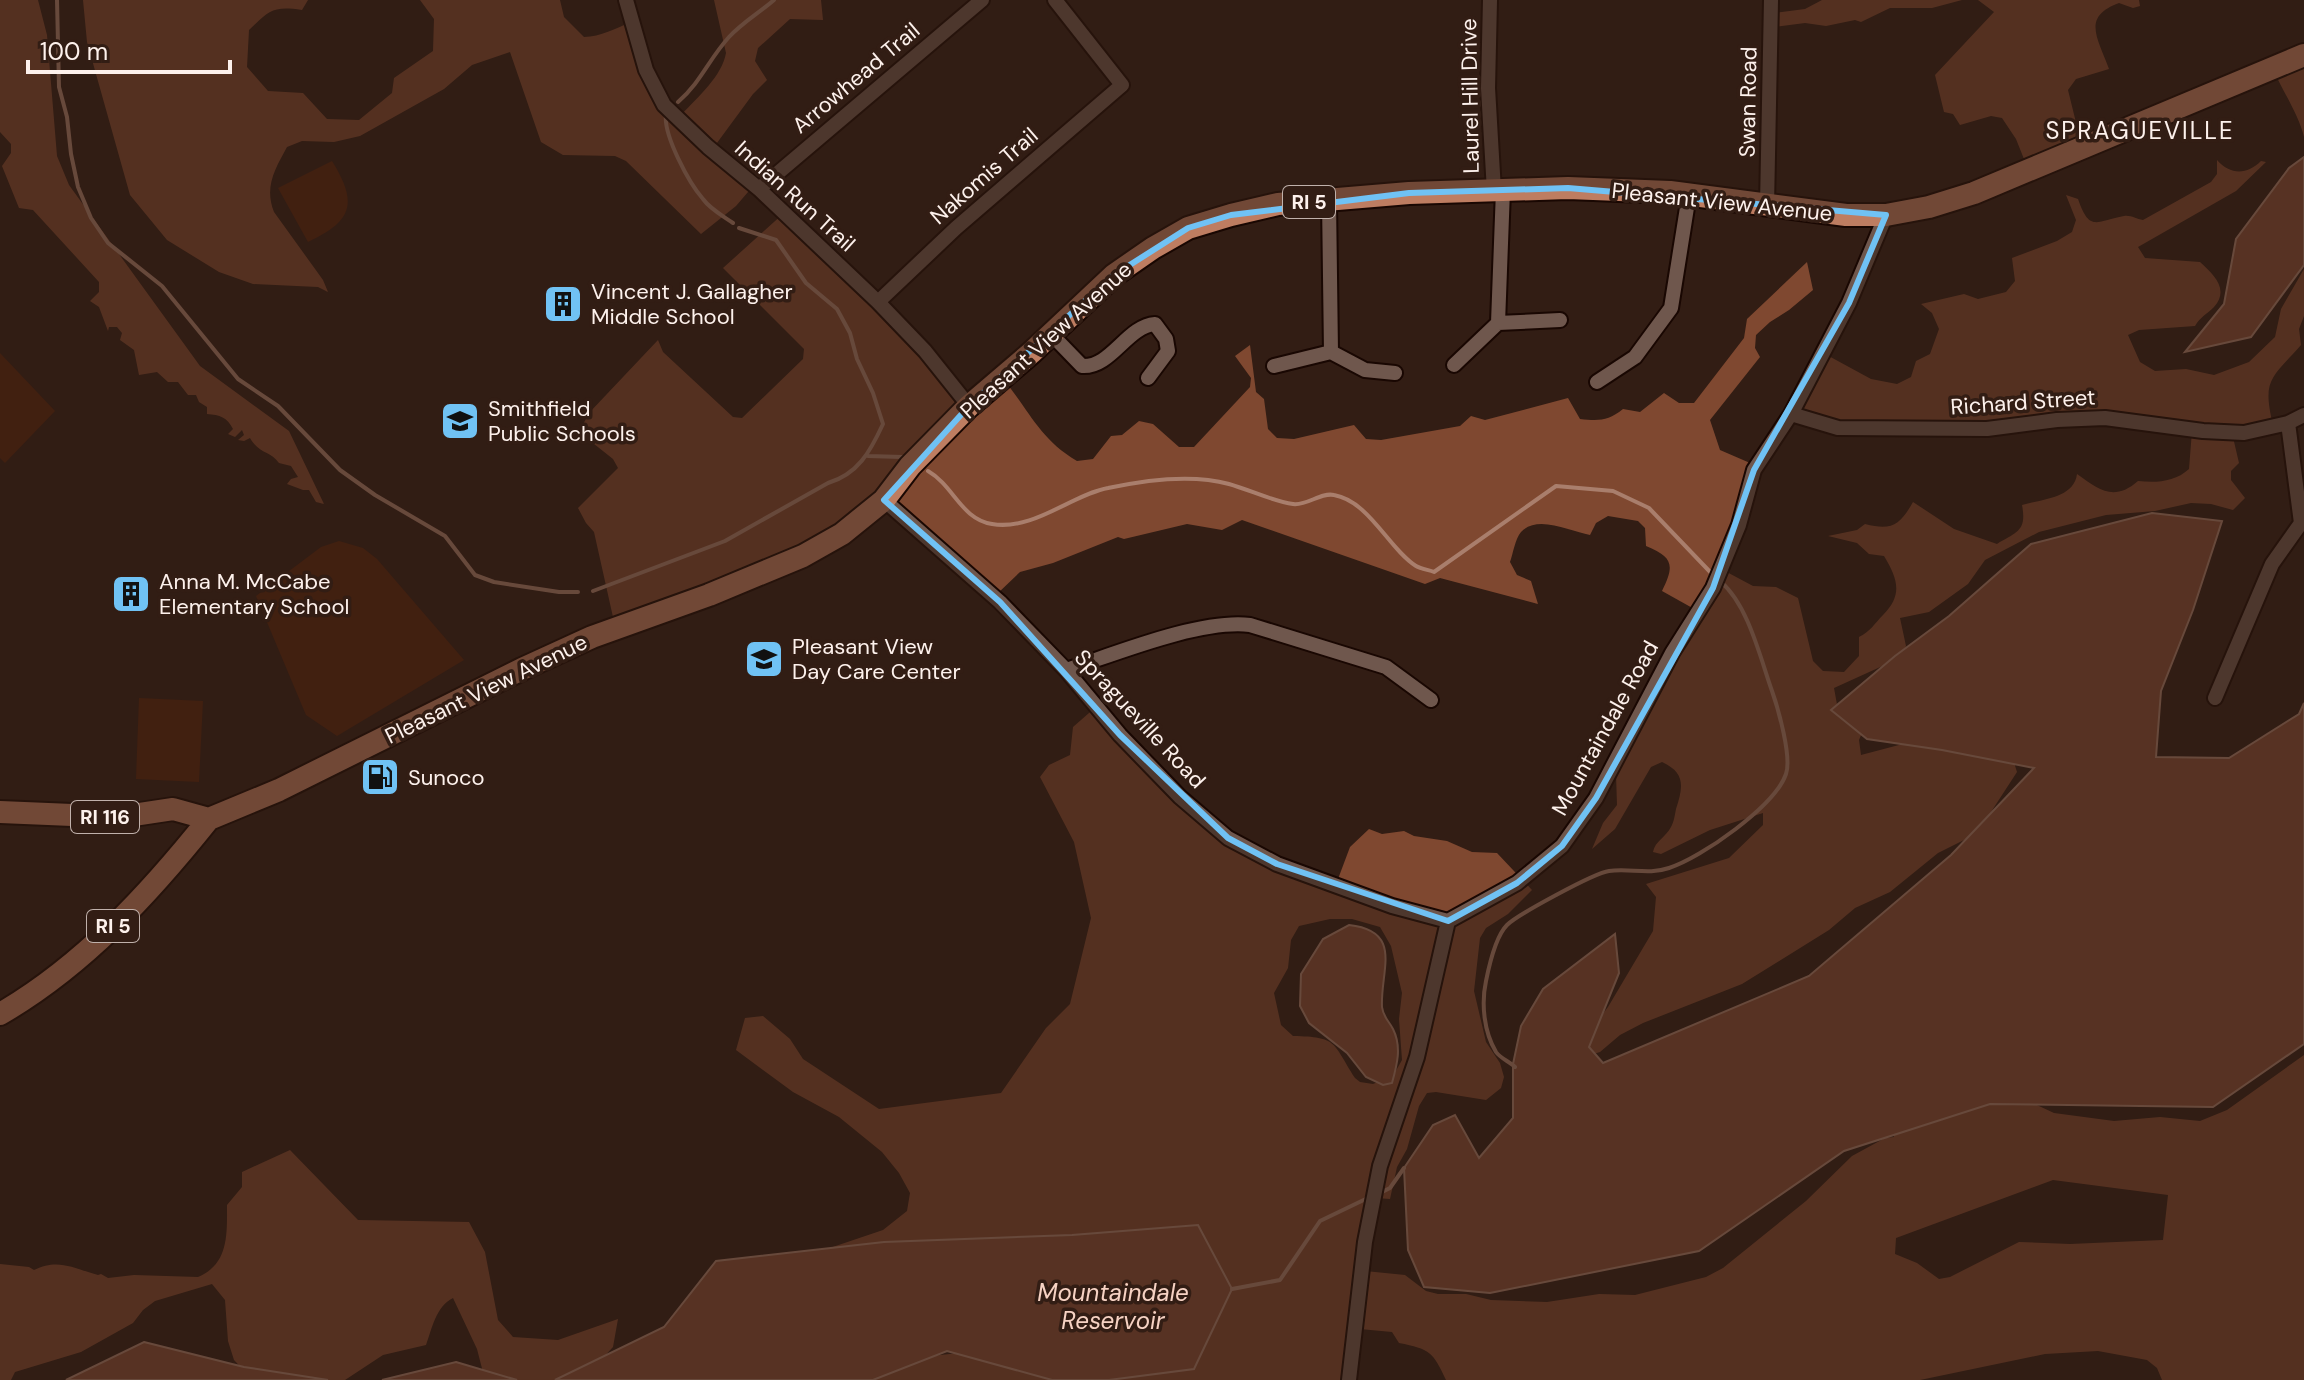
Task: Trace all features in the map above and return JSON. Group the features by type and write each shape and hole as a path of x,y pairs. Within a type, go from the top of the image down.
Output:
{"main road":[{"name":"Pleasant View Avenue","path":"209,819 279,790 592,637 709,595 803,556 842,534 884,500 910,466 969,406 1114,275 1188,228 1278,204 1409,193 1568,188 1670,192 1846,215 1886,215 1929,207 1988,187 2304,55"},
{"name":"RI 116","path":"0,812 120,817 173,809 209,819"},
{"name":"RI 5","path":"0,1014 40,990 79,959 132,908 209,819"}],"street":[{"name":"Indian Run Trail","path":"626,0 646,70 664,105 759,189 878,302 925,351 969,406"},
{"name":"Arrowhead Trail","path":"759,189 982,0"},
{"name":"Nakomis Trail","path":"878,302 956,228 1122,85 1055,0"},
{"name":"Laurel Hill Drive","path":"1490,0 1488,88 1499,191 1498,323"},
{"name":"Swan Road","path":"1767,206 1771,0"},
{"path":"1597,382 1635,357 1671,308 1689,195"},
{"path":"1329,200 1331,352"},
{"name":"Mountaindale Road","path":"1448,921 1517,883 1551,856 1562,846 1596,798 1672,653 1713,588 1739,525 1754,470 1791,414 1849,303 1886,215"},
{"path":"1454,365 1498,323 1560,320"},
{"path":"1051,334 1082,366 1090,366 1118,348 1144,325 1155,324 1166,339 1168,351 1148,378"},
{"path":"1274,366 1331,352 1365,370 1395,373"},
{"name":"Richard Street","path":"1791,414 1838,428 1987,429 2057,420 2105,418 2203,431 2244,433 2288,423 2304,415"},
{"path":"2215,698 2272,564 2301,523 2288,423"},
{"name":"Spragueville Road","path":"884,500 1000,602 1066,670 1120,735 1180,797 1228,838 1277,864 1392,906 1448,921"},
{"path":"1066,670 1204,627 1230,623 1250,625 1386,667 1431,700"},
{"path":"1349,1380 1365,1242 1380,1166 1417,1057 1448,921"}],"highlighted area":[{"path":"1568,188 1886,215 1849,303 1754,470 1713,588 1596,798 1562,846 1517,883 1448,921 1277,864 1228,838 1120,735 1000,602 884,500 969,406 1114,275 1188,228 1231,215 1409,193"}],"shaded area":[{"path":"0,0 38,0 47,35 57,156 69,185 200,366 289,431 324,504 316,502 309,490 287,484 298,477 291,466 279,463 250,438 238,440 244,435 242,430 235,437 228,434 233,429 226,419 207,414 207,407 199,402 196,395 188,395 178,382 168,382 157,372 139,375 134,350 120,340 122,333 117,327 109,327 108,331 99,307 90,301 99,292 99,282 33,210 19,208 2,166 11,153 11,144 0,132"},
{"path":"83,0 308,0 302,10 272,11 249,30 247,67 268,91 303,93 327,119 359,120 392,93 394,78 433,51 434,19 420,0 560,0 564,17 584,37 602,34 632,22 662,98 682,114 708,86 724,62 726,53 714,0 821,0 823,20 790,19 758,48 755,61 767,80 714,147 754,185 736,206 701,234 626,161 615,156 563,155 541,142 510,52 472,65 444,89 360,136 334,142 302,141 287,147 272,178 271,203 328,292 318,287 253,284 219,272 167,240 130,195 87,42"},
{"path":"1822,0 1962,0 1932,8 1890,8 1861,22 1774,27 1775,13 1805,9"},
{"path":"1978,0 2139,0 2140,6 2133,8 2119,3 2100,15 2096,22 2097,38 2109,69 2076,79 2068,90 2082,147 2028,169 2016,139 2002,118 1991,116 1960,125 1953,114 1944,112 1935,75 1994,12"},
{"path":"2304,53 2304,137 2273,69"},
{"path":"2217,160 2233,171 2244,171 2261,161 2266,162 2236,191 2138,247 2145,258 2200,262 2218,282 2219,300 2195,326 2139,330 2128,335 2140,362 2155,371 2186,369 2214,375 2249,362 2275,337 2281,309 2304,269 2304,316 2299,329 2301,345 2276,373 2269,388 2273,425 2232,433 2239,463 2231,471 2231,480 2245,498 2233,510 2191,503 2155,511 2106,515 2039,532 1985,560 1968,584 1929,612 1900,618 1906,646 1900,658 1834,688 1838,710 1864,728 1859,740 1861,755 1971,726 2005,734 2017,772 1989,815 1966,839 1938,853 1890,892 1855,908 1829,930 1742,984 1643,1023 1620,1035 1600,1052 1584,1057 1586,1036 1608,1007 1653,931 1656,897 1646,884 1729,858 1763,825 1763,813 1710,830 1661,854 1653,852 1672,825 1681,787 1679,776 1662,762 1651,767 1615,829 1592,849 1603,823 1617,805 1616,774 1696,610 1662,591 1669,575 1669,563 1662,554 1646,546 1645,528 1638,521 1608,516 1596,523 1590,535 1545,524 1536,524 1521,532 1510,562 1517,575 1531,581 1538,604 1440,578 1425,584 1242,520 1222,530 1187,524 1124,539 1118,537 1053,563 1020,572 997,594 886,491 802,555 615,626 594,532 578,508 618,468 613,459 579,432 589,413 658,340 663,352 733,417 742,418 803,359 804,349 723,268 784,213 970,404 1002,378 1043,433 1077,461 1093,459 1111,436 1122,435 1139,421 1153,424 1179,447 1194,447 1250,387 1251,378 1235,356 1250,345 1256,392 1264,399 1268,429 1277,438 1294,439 1354,425 1366,439 1381,440 1460,426 1471,416 1485,420 1568,398 1580,419 1593,420 1608,418 1623,409 1640,412 1664,393 1679,403 1694,403 1744,338 1747,319 1807,262 1813,290 1756,335 1755,348 1760,357 1710,420 1720,450 1757,466 1723,570 1753,586 1776,587 1798,598 1813,661 1823,671 1844,672 1859,656 1859,637 1894,601 1896,587 1893,572 1884,556 1869,554 1857,543 1828,536 1857,530 1865,524 1882,527 1894,524 1913,502 1954,529 1997,544 2022,526 2022,505 2064,493 2075,482 2077,474 2100,489 2114,492 2138,481 2165,481 2178,477 2189,469 2192,431 2130,421 1846,428 1795,414 1825,354 1871,379 1897,384 1911,377 1916,361 1930,354 1939,329 1932,313 1921,304 1964,294 1978,299 2006,292 2015,281 2012,258 2072,232 2076,220 2066,195 2078,199 2090,221 2127,216 2143,220 2211,182 2217,174"},
{"path":"332,161 346,188 347,209 334,226 308,242 278,188"},
{"path":"0,353 55,411 5,463 0,458"},
{"path":"339,541 363,548 377,559 464,660 337,736 306,715 256,596 321,547"},
{"path":"139,698 203,701 199,782 136,779"},
{"path":"1097,706 1209,820 1282,865 1338,879 1350,847 1369,829 1382,834 1404,831 1414,836 1447,841 1472,852 1497,853 1532,890 1508,914 1486,928 1480,938 1474,991 1486,1042 1500,1063 1504,1077 1501,1088 1486,1100 1427,1093 1419,1106 1407,1149 1397,1167 1390,1199 1377,1198 1365,1271 1405,1275 1426,1291 1438,1294 1466,1294 1491,1300 1547,1302 1599,1294 1635,1295 1706,1277 1723,1268 1806,1201 1852,1156 1885,1138 1894,1137 1894,1131 2013,1094 2054,1113 2114,1121 2160,1117 2200,1121 2227,1110 2304,1055 2304,1380 2162,1380 2157,1368 2147,1360 2098,1351 2045,1354 1920,1380 1446,1380 1438,1363 1424,1350 1399,1343 1392,1332 1360,1329 1351,1380 872,1380 922,1357 968,1352 809,1255 883,1230 907,1211 910,1193 882,1152 839,1117 793,1092 736,1050 745,1018 763,1016 790,1039 803,1059 879,1109 1001,1093 1046,1028 1070,1004 1091,918 1074,842 1040,777 1049,765 1070,755 1073,727","holes":["1330,919 1352,919 1380,927 1391,946 1402,993 1399,1019 1402,1060 1393,1076 1373,1084 1355,1078 1337,1049 1326,1040 1293,1036 1281,1025 1274,993 1288,968 1291,940 1299,926","2053,1180 2168,1195 2163,1240 2070,1244 2019,1242 1950,1277 1939,1279 1917,1263 1895,1254 1896,1238"]},
{"path":"290,1150 358,1220 469,1222 485,1252 498,1320 513,1337 558,1340 618,1319 613,1347 589,1373 575,1380 485,1380 477,1349 453,1298 442,1306 426,1345 383,1355 345,1380 253,1380 234,1360 228,1341 225,1300 212,1284 155,1301 133,1323 81,1352 15,1372 11,1380 0,1380 0,1264 34,1270 43,1266 66,1265 108,1278 134,1275 198,1277 216,1264 221,1256 226,1237 227,1205 242,1187 242,1172"}],"water":[{"path":"2304,157 2304,265 2251,337 2185,352 2224,304 2236,239 2289,168"},
{"path":"2152,513 2222,521 2193,610 2161,691 2156,757 2229,758 2299,714 2304,703 2304,1044 2213,1107 1990,1104 1844,1151 1699,1251 1490,1293 1424,1287 1408,1250 1404,1168 1433,1125 1455,1115 1479,1158 1513,1118 1513,1064 1521,1026 1543,989 1615,934 1619,973 1589,1047 1603,1063 1809,976 1951,855 2034,768 1867,739 1831,710 1949,616 2031,544"},
{"path":"1349,925 1377,935 1383,944 1382,1007 1396,1036 1398,1049 1392,1083 1383,1085 1366,1077 1347,1053 1309,1023 1300,1006 1301,974 1323,939"},
{"name":"Mountaindale Reservoir","path":"1198,1225 1232,1289 1194,1369 1109,1380 1052,1380 947,1351 873,1380 555,1380 664,1327 716,1261 884,1242 1072,1235"},
{"path":"144,1342 244,1367 328,1380 66,1380"},
{"path":"456,1362 517,1380 382,1380"}],"waterway":[{"path":"57,0 59,87 67,117 71,154 78,187 91,218 108,243 162,286 238,379 278,406 340,470 375,495 445,536 475,575 494,582 578,592"},
{"path":"678,102 729,37 774,0"},
{"path":"666,114 673,146 697,192 709,206 733,223"},
{"path":"593,591 725,541 847,474 868,453 883,424 850,333 837,309 806,283 776,240 739,228"},
{"path":"868,456 902,457"},
{"path":"928,471 973,516 992,524 1008,525 1037,518 1094,492 1153,481 1215,481 1293,504 1334,495 1358,506 1416,566 1434,572 1556,486 1613,491 1649,508 1714,576"},
{"path":"1515,1067 1496,1052 1486,1027 1484,1008 1491,960 1507,925 1556,895 1601,873 1662,870 1699,854 1753,815 1768,801 1786,774 1784,732 1758,648 1739,604 1721,582"},
{"path":"1380,1193 1390,1188 1404,1168"},
{"path":"1232,1289 1280,1280 1320,1221 1372,1196"}],"place":[{"name":"Vincent J. Gallagher Middle School","path":"563,304"},
{"name":"Smithfield Public Schools","path":"460,421"},
{"name":"Anna M. McCabe Elementary School","path":"131,594"},
{"name":"Pleasant View Day Care Center","path":"764,659"},
{"name":"Sunoco","path":"380,777"}],"district":[{"name":"SPRAGUEVILLE","path":"2140,130"}]}
